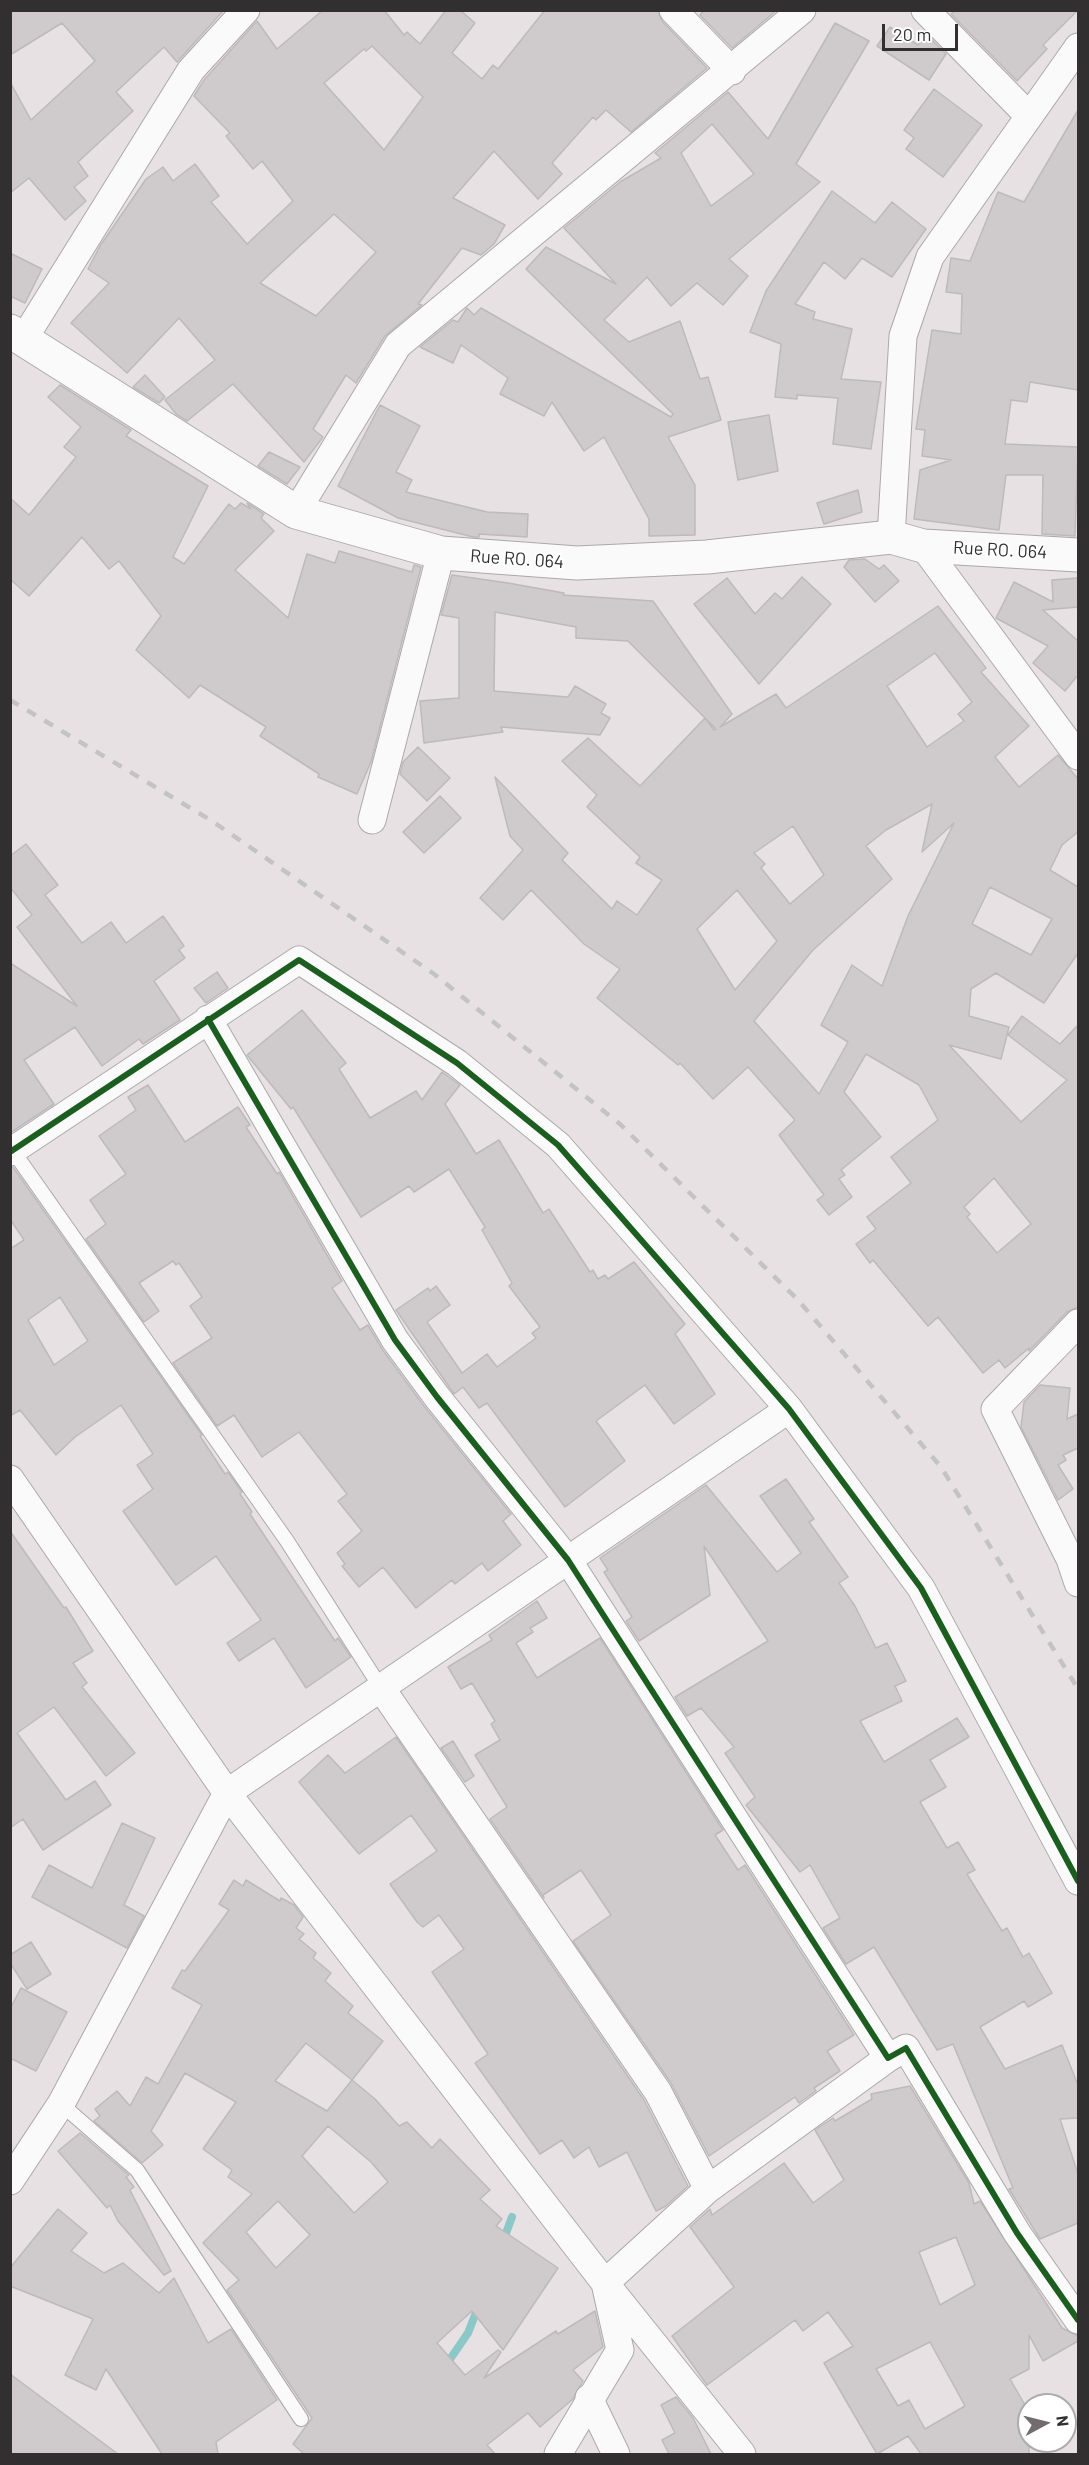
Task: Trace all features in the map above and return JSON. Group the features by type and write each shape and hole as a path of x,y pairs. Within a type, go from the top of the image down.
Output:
{"street":[{"path":"17,336 191,70 246,10"},
{"path":"672,10 732,71"},
{"path":"296,512 398,345 732,71 802,10"},
{"path":"925,10 1028,116"},
{"path":"891,537 903,336 930,257 1078,47"},
{"name":"Rue RO. 064","path":"17,336 296,512 441,553 577,563 707,557 891,537 923,546 1078,555"},
{"path":"923,546 1078,756"},
{"path":"372,820 441,553"},
{"path":"11,1150 299,960 457,1063 558,1145 789,1410 921,1588 1078,1881"},
{"path":"208,1019 395,1340 437,1397 568,1560 888,2058"},
{"path":"1076,1567 995,1409 1078,1323"},
{"path":"10,2181 61,2104 227,1793 789,1410"},
{"path":"10,1479 227,1793 605,2283 742,2454"},
{"path":"381,1688 658,2092 708,2189"},
{"path":"605,2283 708,2189 888,2058 906,2048 1017,2233 1078,2320"},
{"path":"558,2454 620,2350 605,2283"},
{"path":"590,2398 616,2454"}],"lane":[{"path":"11,1150 286,1541 381,1688"},
{"path":"61,2104 137,2170 301,2419"}],"building":[{"path":"10,10 224,10 177,62 164,47 116,92 133,111 78,162 88,176 74,187 86,201 65,220 29,178 10,193 10,82 31,120 95,61 62,23 10,55"},
{"path":"323,10 384,10 404,35 407,32 420,44 446,10 460,10 475,23 452,53 482,79 493,65 498,69 545,10 658,10 662,21 707,68 631,132 606,110 596,120 593,117 552,163 562,174 538,199 494,151 453,198 505,225 494,244 481,255 462,248 418,304 422,305 385,336 356,383 346,375 313,429 323,437 304,462 233,384 187,421 176,414 165,400 215,360 179,318 127,373 71,323 109,283 88,269 100,246 146,179 163,167 173,181 195,164 219,196 211,202 247,244 293,201 262,161 253,169 226,136 230,133 194,96 204,80 257,21 277,49","holes":["372,46 423,97 384,150 324,83 364,49 366,51","334,214 376,252 316,316 260,283"]},
{"path":"704,10 777,10 732,48 700,15"},
{"path":"956,10 1078,10 1043,45 1047,49 1017,81 951,14"},
{"path":"835,23 869,41 796,164 820,182 729,259 748,276 723,305 697,283 671,306 647,277 604,320 629,342 680,321 700,379 708,377 721,420 668,437 695,485 695,535 649,536 649,519 604,437 584,451 552,402 544,416 500,394 508,378 461,345 453,363 420,347 453,320 458,322 467,308 474,315 481,308 671,417 673,414 526,269 546,247 616,284 564,228 620,182 661,158 655,153 728,92 768,139","holes":["712,124 754,174 711,206 681,153"]},
{"path":"890,27 918,45 928,36 946,54 929,80 877,46"},
{"path":"934,89 982,125 943,177 906,149 914,138 904,130"},
{"path":"1078,110 1078,390 1030,382 1027,402 1011,400 1005,444 1078,447 1075,536 1042,534 1043,475 1006,475 999,530 914,519 920,470 951,460 922,456 925,430 916,429 932,330 961,334 962,294 946,292 951,258 970,261 998,192 1024,202"},
{"path":"832,191 875,223 892,202 926,229 892,277 862,258 845,279 824,262 795,304 815,312 813,319 852,329 841,379 881,382 871,449 833,444 838,398 797,395 797,399 775,397 781,344 750,332 766,291"},
{"path":"10,253 42,269 25,303 10,296"},
{"path":"145,375 165,397 159,403 133,387"},
{"path":"60,385 131,430 126,436 208,486 173,557 184,564 229,504 235,509 241,503 251,509 247,503 264,514 261,518 274,531 235,570 288,618 307,554 335,563 339,551 412,572 414,565 421,567 371,762 357,794 318,777 319,774 260,736 266,727 200,685 189,698 136,650 161,616 119,561 109,569 82,537 29,596 10,579 10,498 29,515 76,457 64,447 81,427 48,397"},
{"path":"380,405 420,426 396,472 412,480 406,492 487,512 528,514 527,537 479,534 479,537 473,537 398,518 338,486"},
{"path":"769,415 778,471 738,480 728,422"},
{"path":"269,452 300,467 287,484 258,466"},
{"path":"858,490 862,512 824,524 817,503"},
{"path":"865,559 879,569 884,565 899,581 875,602 844,567 849,560"},
{"path":"452,575 564,593 563,595 653,601 732,714 720,727 776,694 786,708 938,606 986,668 981,672 1029,726 995,757 1019,787 1058,755 1078,779 1078,832 1062,845 1050,870 1078,887 1078,953 1044,1003 996,973 971,989 969,1016 1009,1027 1001,1059 949,1045 1021,1122 1067,1080 1008,1035 1022,1016 1060,1044 1078,1025 1078,1307 1067,1312 1029,1351 1029,1348 1005,1368 999,1360 983,1373 938,1317 928,1326 873,1260 870,1263 856,1244 876,1229 867,1217 911,1183 891,1157 938,1120 919,1085 866,1054 844,1092 881,1137 841,1170 845,1175 839,1179 852,1197 829,1215 817,1200 824,1195 779,1135 795,1120 748,1067 713,1099 680,1063 678,1065 597,998 620,969 584,944 531,890 503,920 480,898 523,850 510,836 495,777 568,853 562,860 612,909 617,901 637,915 662,880 636,863 640,857 587,807 597,795 562,761 588,738 640,786 705,718 628,641 576,638 576,627 495,612 494,691 568,697 575,686 606,704 601,713 610,718 600,735 501,727 503,732 424,743 420,701 459,698 459,618 441,615","holes":["935,653 972,702 958,714 964,721 927,747 887,686","932,804 922,852 954,823 908,916 882,986 852,965 821,1025 848,1042 819,1094 754,1021 813,950 892,879 866,846 886,830","793,826 824,875 790,904 761,868 765,864 754,853","990,887 1052,919 1031,955 972,924","737,890 777,941 735,990 697,929","994,1178 1031,1224 997,1253 967,1217 970,1214 964,1207"]},
{"path":"802,577 831,604 759,684 694,604 727,578 755,614 775,593 782,599"},
{"path":"1078,578 1078,607 1043,610 1078,641 1078,675 1065,691 1033,663 1048,646 996,618 1014,582 1053,602 1052,580"},
{"path":"418,747 450,778 427,801 400,774 403,762"},
{"path":"440,796 461,818 424,853 403,832"},
{"path":"26,844 58,885 45,895 82,943 111,922 126,943 163,916 184,946 179,950 185,958 154,981 180,1020 143,1044 139,1039 102,1066 75,1027 24,1060 54,1104 10,1133 10,963 77,1006 17,927 32,915 10,887 10,856"},
{"path":"217,972 228,988 206,1003 194,988"},
{"path":"302,1010 346,1063 339,1069 370,1118 416,1091 422,1100 442,1072 460,1085 445,1104 476,1154 499,1140 543,1213 549,1209 590,1272 593,1270 598,1279 605,1275 608,1279 634,1262 685,1324 675,1334 715,1394 674,1424 645,1385 596,1421 625,1461 565,1507 487,1403 479,1408 463,1387 454,1394 396,1310 428,1288 430,1291 436,1286 450,1305 427,1322 462,1373 487,1354 497,1367 536,1338 532,1333 540,1327 509,1286 512,1283 482,1230 485,1227 449,1169 414,1192 409,1186 361,1217 293,1107 291,1109 247,1055"},
{"path":"148,1085 185,1142 238,1107 250,1125 246,1127 277,1174 279,1172 342,1281 332,1288 360,1330 368,1325 382,1349 424,1406 511,1514 503,1521 521,1545 488,1571 482,1563 455,1584 452,1580 416,1608 383,1567 359,1587 342,1566 345,1564 337,1553 362,1531 338,1501 347,1494 299,1432 262,1457 234,1415 217,1426 173,1363 212,1338 190,1306 202,1297 179,1263 176,1265 173,1261 139,1283 159,1311 144,1322 86,1239 106,1224 90,1200 126,1174 99,1136 136,1110 128,1097"},
{"path":"13,1167 202,1435 200,1436 225,1474 228,1472 242,1492 240,1494 252,1512 250,1514 335,1641 338,1638 351,1657 306,1688 274,1638 239,1661 227,1643 261,1620 216,1556 176,1585 123,1511 153,1489 137,1465 153,1454 121,1405 75,1437 56,1455 20,1410 10,1416 10,1249 24,1240 10,1219 10,1168","holes":["60,1297 88,1341 54,1365 28,1320"]},
{"path":"1040,1385 1070,1388 1067,1419 1078,1414 1078,1448 1063,1455 1066,1460 1058,1465 1073,1489 1058,1500 1021,1427 1024,1402"},
{"path":"786,1479 814,1519 809,1522 848,1577 839,1583 855,1606 876,1648 887,1643 906,1681 895,1686 902,1701 860,1721 884,1762 957,1718 969,1737 930,1760 946,1787 920,1802 947,1848 958,1842 975,1870 967,1874 1002,1931 1007,1928 1023,1957 1029,1953 1052,1993 1028,2007 1024,2001 980,2027 1005,2069 1062,2045 1078,2085 1078,2118 1060,2119 1078,2174 1078,2223 1040,2239 1009,2189 1013,2188 953,2044 937,2050 874,1947 846,1964 823,1928 840,1918 810,1865 800,1872 746,1805 755,1797 725,1753 734,1747 701,1708 687,1716 675,1697 768,1641 704,1546 710,1595 639,1641 626,1621 632,1617 604,1572 608,1570 600,1558 706,1485 777,1572 801,1553 760,1496"},
{"path":"10,1531 64,1608 66,1607 93,1651 73,1663 87,1683 82,1687 135,1753 106,1776 54,1707 17,1733 66,1800 95,1781 111,1805 43,1850 23,1819 10,1828"},
{"path":"537,1601 547,1618 530,1628 533,1632 516,1643 537,1678 600,1638 723,1830 715,1835 738,1870 745,1865 854,2035 827,2051 840,2071 814,2088 816,2091 799,2103 795,2097 709,2156 671,2083 573,1941 611,1915 581,1870 543,1895 544,1898 490,1819 507,1807 475,1755 500,1740 491,1724 495,1721 472,1683 461,1689 448,1667 492,1640 489,1635"},
{"path":"396,1737 644,2100 688,2186 666,2206 656,2211 627,2152 599,2167 589,2147 574,2158 562,2140 540,2154 475,2063 488,2054 432,1972 464,1949 439,1915 423,1927 417,1922 390,1884 437,1851 411,1815 359,1854 299,1782 328,1755 345,1773"},
{"path":"453,1741 474,1776 465,1782 441,1748"},
{"path":"122,1823 155,1838 124,1905 144,1916 127,1948 32,1897 49,1865 92,1888"},
{"path":"234,1880 243,1886 246,1880 280,1901 281,1898 294,1905 303,1917 296,1928 304,1934 299,1939 316,1953 313,1958 331,1973 325,1981 353,2006 348,2013 383,2041 352,2080 375,2099 399,2126 407,2122 432,2148 440,2139 490,2190 480,2199 502,2219 496,2226 558,2268 503,2350 472,2311 437,2343 465,2375 498,2350 501,2352 484,2378 556,2331 558,2334 595,2311 603,2347 573,2370 583,2381 573,2399 540,2427 528,2413 487,2445 495,2454 304,2454 293,2444 312,2418 227,2290 239,2280 203,2243 252,2194 228,2177 232,2170 203,2149 236,2102 185,2073 151,2131 163,2145 142,2163 94,2121 100,2116 95,2109 117,2091 130,2106 146,2077 158,2084 202,2005 172,1988 182,1970 185,1971 229,1910 219,1904","holes":["306,2043 352,2080 327,2111 275,2081","328,2126 371,2162 388,2182 354,2213 302,2156","278,2201 310,2235 276,2268 246,2232"]},
{"path":"31,1942 51,1974 27,1989 10,1963 10,1955"},
{"path":"21,1988 67,2012 36,2071 10,2058 10,2009"},
{"path":"910,2086 969,2183 974,2204 980,2201 1062,2328 1078,2336 1078,2341 1043,2361 1029,2335 1029,2369 1010,2379 1018,2393 1017,2453 1029,2454 921,2454 908,2436 877,2454 824,2363 853,2346 828,2312 803,2331 795,2320 707,2385 672,2336 734,2287 690,2227 710,2209 712,2215 784,2163 813,2203 844,2180 815,2130 833,2118 835,2121 872,2099 871,2094","holes":["956,2237 975,2285 940,2305 919,2252","930,2342 965,2406 925,2429 909,2400 898,2406 876,2369"]},
{"path":"80,2133 129,2175 126,2177 134,2187 130,2190 171,2271 164,2275 118,2221 110,2205 107,2208 58,2151"},
{"path":"58,2209 87,2233 71,2251 104,2273 123,2263 159,2293 174,2278 208,2343 231,2329 277,2400 216,2442 218,2454 162,2454 106,2369 96,2390 65,2375 93,2319 10,2286 10,2268"},
{"path":"10,2374 118,2454 10,2454"},
{"path":"676,2397 693,2418 711,2454 669,2454 662,2440 675,2433 661,2405"}],"waterway":[{"path":"503,2241 512,2217"},
{"path":"446,2365 468,2333 479,2305"}],"railway":[{"path":"10,700 212,821 434,974 621,1125 798,1300 941,1467 1078,1689"}],"cycle path":[{"path":"10,1152 299,960 457,1063 558,1145 789,1409 921,1588 1078,1881"},
{"path":"208,1019 395,1340 437,1397 568,1560 888,2058 906,2048 1017,2233 1078,2320"}]}
